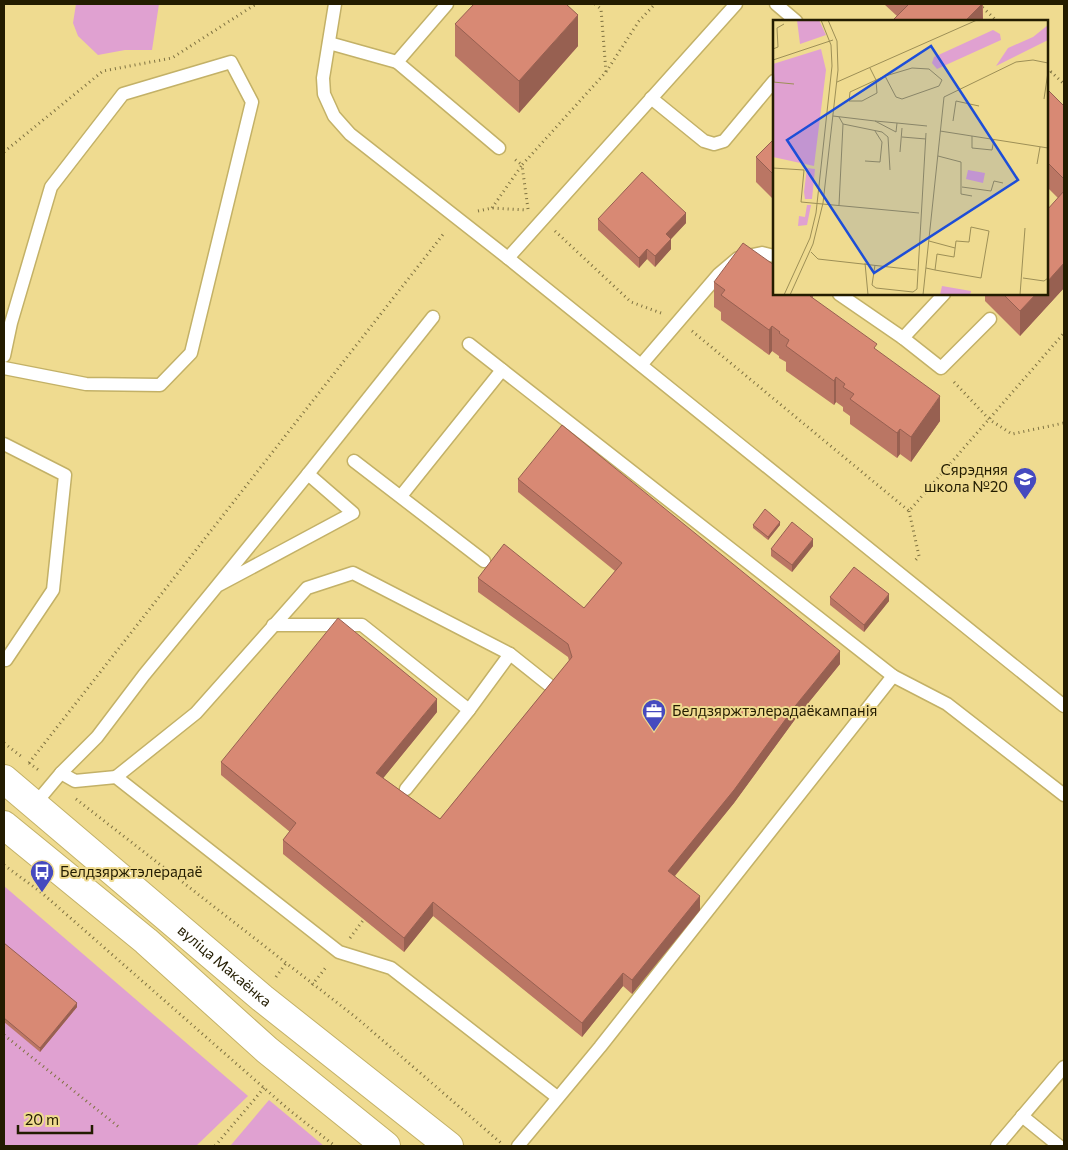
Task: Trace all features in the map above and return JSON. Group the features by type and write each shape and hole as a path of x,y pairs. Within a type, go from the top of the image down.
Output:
{"street":[{"name":"вуліца Макаёнка","path":"4,779 262,998 449,1146"},
{"path":"4,825 146,941 267,1050 386,1146"}],"lane":[{"path":"335,4 323,78 324,94 334,116 350,134 508,258 1064,706"},
{"path":"398,62 447,4"},
{"path":"508,258 736,4"},
{"path":"776,4 795,20"},
{"path":"329,43 398,62 499,148"},
{"path":"4,356 11,324 50,187 123,94 231,62 252,102 191,354 160,385 86,384 4,368"},
{"path":"651,98 704,141 714,144 724,141 773,82"},
{"path":"641,365 719,274 738,258 762,253 773,256"},
{"path":"840,295 903,338 941,368 990,319"},
{"path":"903,338 943,295"},
{"path":"35,804 97,737 144,675 433,317"},
{"path":"469,344 893,676 947,704 1064,795"},
{"path":"401,496 502,370"},
{"path":"4,444 65,475 53,590 6,660 4,658"},
{"path":"354,460 484,561"},
{"path":"217,586 353,513 308,474"},
{"path":"58,778 75,780 116,777 196,713 307,588 353,573 510,654 549,685"},
{"path":"273,625 362,625 469,710"},
{"path":"406,789 469,710 510,654"},
{"path":"518,1146 600,1047 893,676"},
{"path":"116,777 338,952 391,968 557,1097"},
{"path":"997,1146 1064,1067"},
{"path":"1022,1116 1059,1146"}],"path":[{"path":"596,4 601,9 606,72"},
{"path":"492,208 522,165 606,72 639,21 655,4"},
{"path":"979,4 996,20"},
{"path":"1048,69 1064,84"},
{"path":"1048,75 1051,72"},
{"path":"499,148 522,165 528,210"},
{"path":"29,763 456,217 492,208 528,210 541,219 632,302 679,320 909,511 919,556 903,576"},
{"path":"909,511 1064,333"},
{"path":"941,368 990,420 1012,434 1064,423"},
{"path":"4,743 29,763 58,778 358,1020 505,1146"},
{"path":"4,864 42,893 264,1088 335,1146"},
{"path":"4,1035 120,1128"},
{"path":"215,1146 264,1088"}],"shaded area":[{"path":"76,4 159,4 152,50 125,50 98,55 78,36 73,23"},
{"path":"4,886 248,1096 196,1146 4,1146"},
{"path":"269,1100 324,1146 231,1145"}],"building":[{"path":"474,4 566,4 578,15 519,81 455,24"},
{"path":"909,4 982,4 966,20 893,20"},
{"path":"1048,90 1064,106 1064,179 1048,163"},
{"path":"773,140 773,174 756,157"},
{"path":"642,172 686,213 666,234 671,239 655,256 647,249 639,258 598,219"},
{"path":"1064,191 1064,263 1048,281 1048,209"},
{"path":"743,243 773,264 773,295 811,295 877,344 874,348 940,396 911,437 900,429 897,433 850,399 854,394 843,387 845,384 836,377 834,381 786,346 789,340 780,332 772,326 769,330 721,295 725,290 714,282"},
{"path":"1004,295 1035,295 1020,311"},
{"name":"Белдзяржтэлерадаёкампанія","path":"562,425 840,651 796,705 734,790 668,871 700,896 632,980 623,973 582,1023 433,902 404,938 283,840 296,823 221,762 338,618 437,699 376,773 440,819 572,657 568,644 478,578 504,544 584,608 622,563 518,479"},
{"path":"765,509 780,522 768,537 753,525"},
{"path":"792,522 813,539 792,565 771,549"},
{"path":"854,567 889,594 864,625 830,597"},
{"path":"4,943 77,1003 40,1048 4,1018"}],"place":[{"name":"Сярэдняя школа №20","path":"1025,500"},
{"name":"Белдзяржтэлерадаёкампанія","path":"654,732"},
{"name":"Белдзяржтэлерадаё","path":"42,893"}]}
